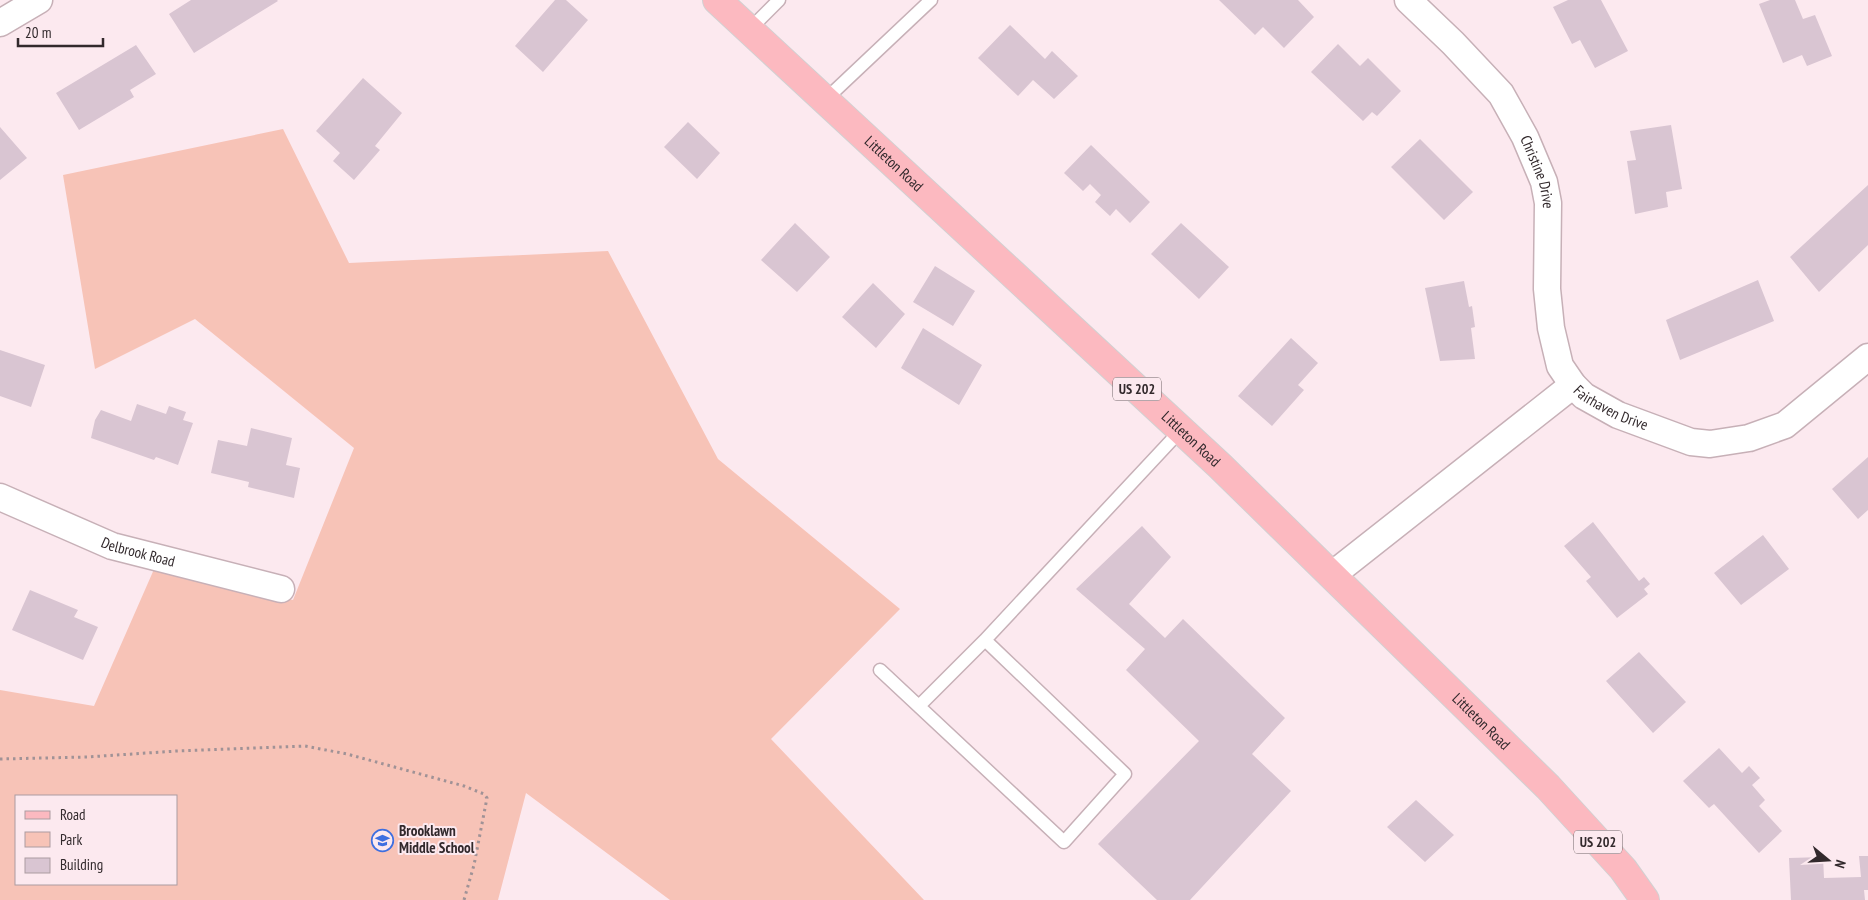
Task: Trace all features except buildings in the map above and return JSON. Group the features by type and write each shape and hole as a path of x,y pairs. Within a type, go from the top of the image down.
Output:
{"main road":[{"name":"Littleton Road","path":"717,0 1181,430 1332,575 1548,787 1622,869 1645,900"}],"street":[{"path":"0,23 38,0"},
{"name":"Christine Drive","path":"1408,0 1453,43 1500,94 1525,137 1544,182 1548,203 1547,289 1551,328 1560,366 1573,384"},
{"name":"Fairhaven Drive","path":"1332,575 1573,384 1584,396 1618,415 1691,442 1710,444 1749,438 1785,424 1868,357"},
{"name":"Delbrook Road","path":"0,498 112,546 280,589"}],"lane":[{"path":"749,30 778,0"},
{"path":"825,100 931,0"},
{"path":"919,706 985,640 1181,430"},
{"path":"880,670 1064,842 1125,774 985,640"}],"path":[{"path":"0,759 70,758 177,750 305,746 347,754 464,786 484,794 487,798 474,865 464,900"}],"green space":[{"path":"283,129 349,263 608,251 718,459 900,609 771,739 924,900 670,900 526,793 498,900 0,900 0,690 94,706 155,567 293,600 354,448 195,319 95,369 63,175"}],"place":[{"name":"Brooklawn Middle School","path":"383,840"}]}
